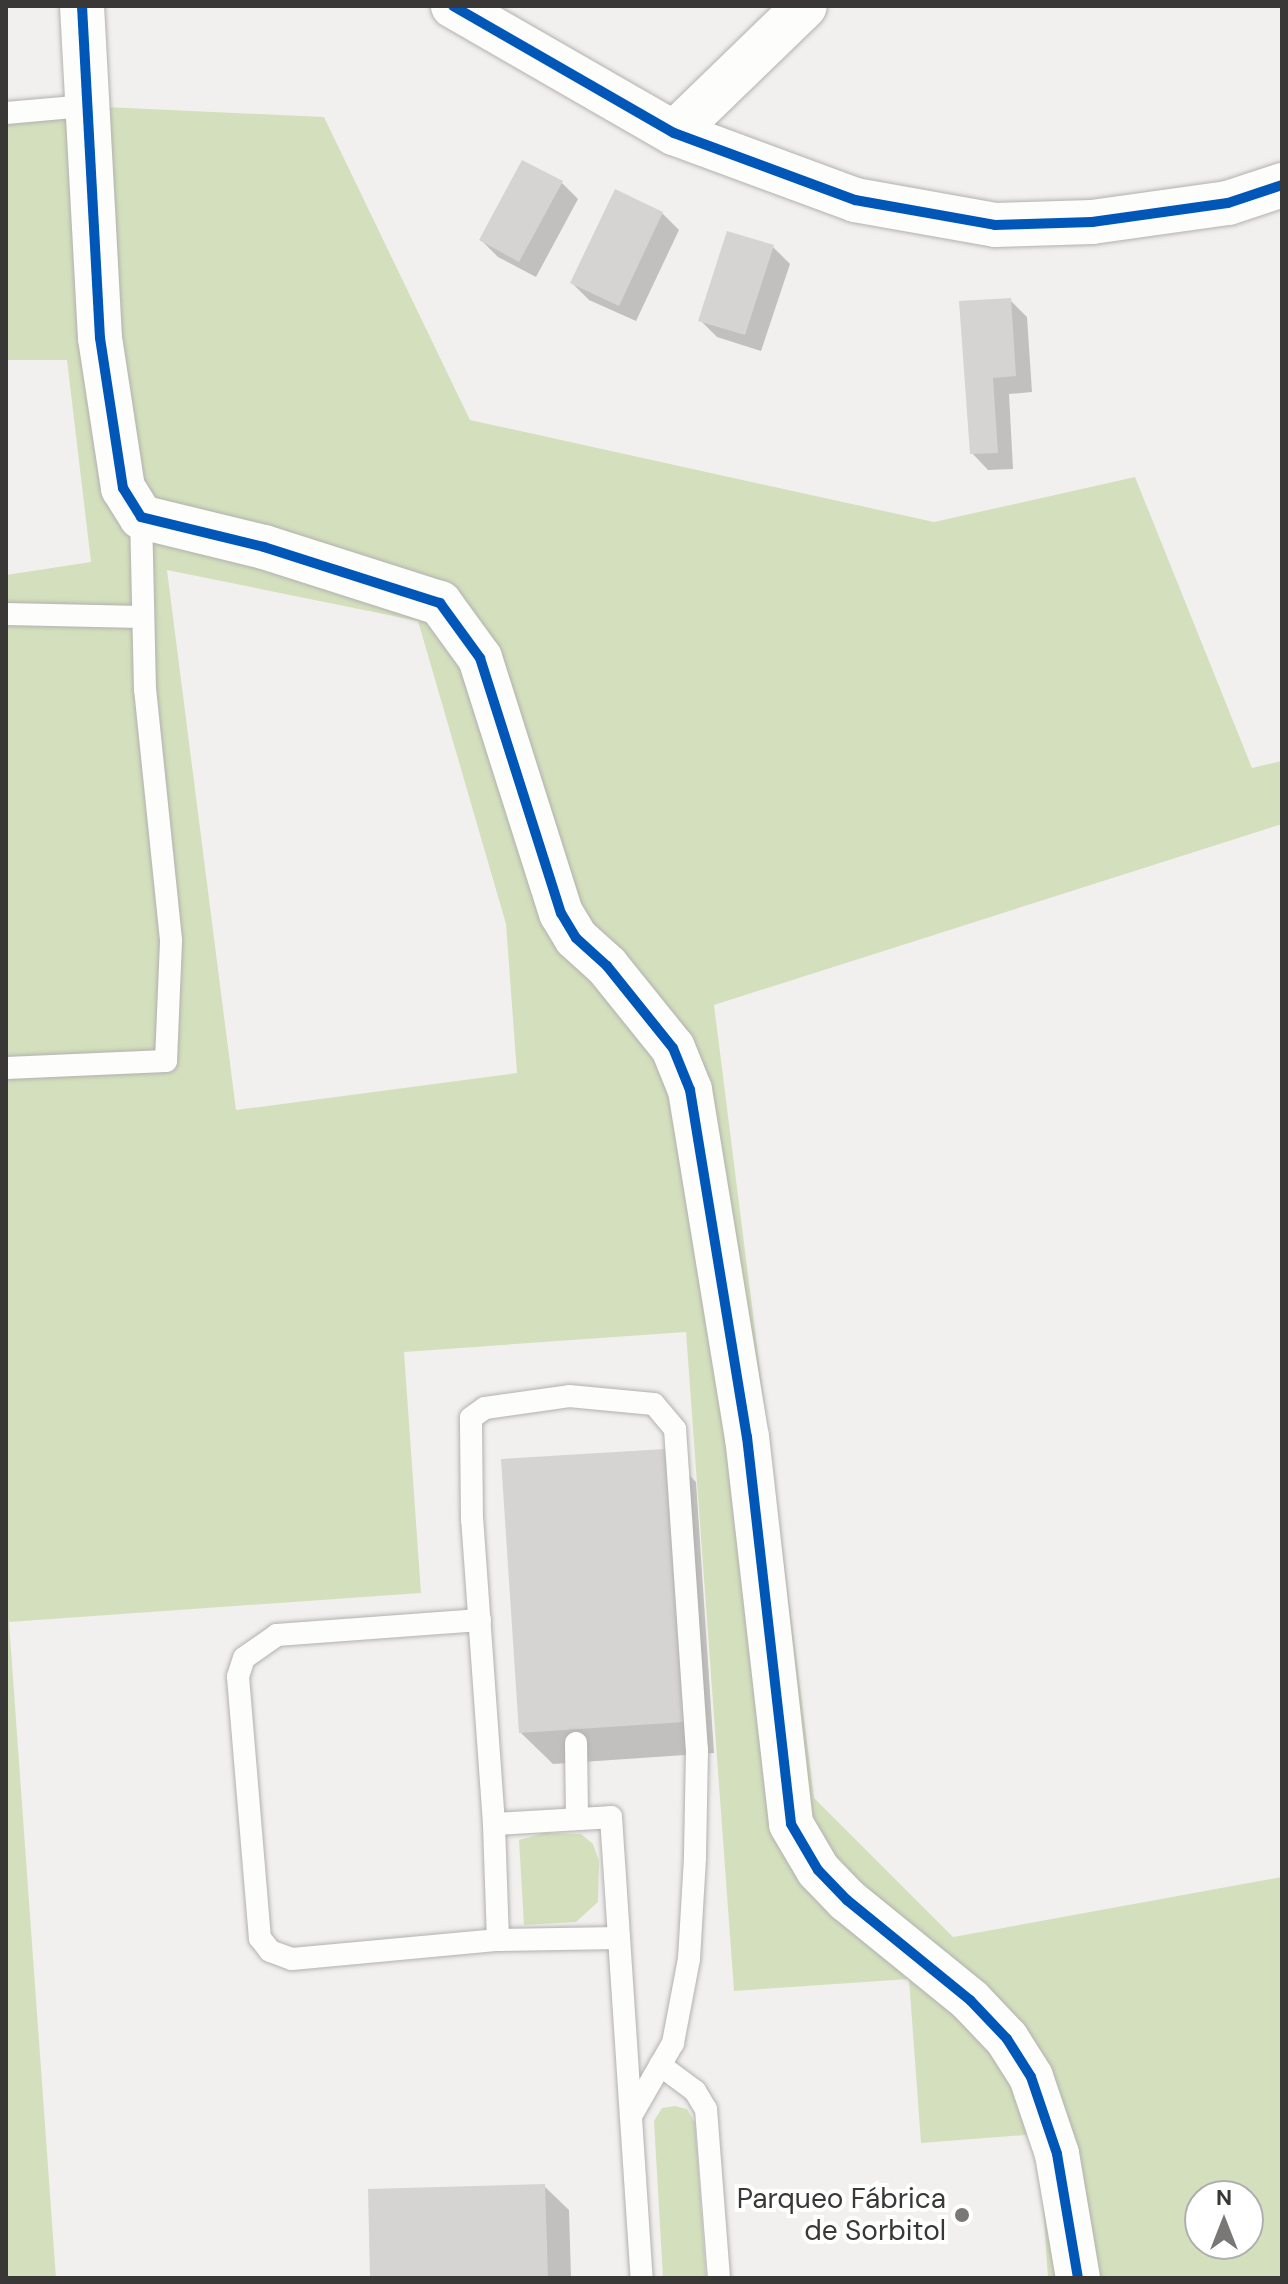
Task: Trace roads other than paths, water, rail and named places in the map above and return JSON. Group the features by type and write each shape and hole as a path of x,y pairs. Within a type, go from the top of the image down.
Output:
{"street":[{"path":"82,6 84,106 100,338 123,488 141,517 264,547 440,603 480,658 561,913 576,938 607,966 673,1048 690,1090 747,1437 791,1824 818,1870 847,1900 970,2000 1007,2039 1031,2077 1057,2154 1078,2278"},
{"path":"453,6 674,133 855,200 995,225 1092,222 1228,203 1282,185"},
{"path":"674,133 805,6"}],"lane":[{"path":"6,113 84,106"},
{"path":"6,1068 166,1061 171,940 142,617 141,517"},
{"path":"6,614 142,617"},
{"path":"498,1940 494,1824 467,1433 471,1418 485,1408 569,1396 630,1398 654,1404 667,1415 675,1429 697,1750 689,1959 673,2043 631,2116"},
{"path":"480,1620 277,1635 244,1658 238,1677 260,1938 270,1951 292,1959 498,1940 619,1938"},
{"path":"576,1743 577,1819"},
{"path":"494,1824 611,1817 642,2278"},
{"path":"660,2065 695,2091 706,2109 719,2278"}],"place":[{"name":"Parqueo Fábrica de Sorbitol","path":"962,2215"}]}
